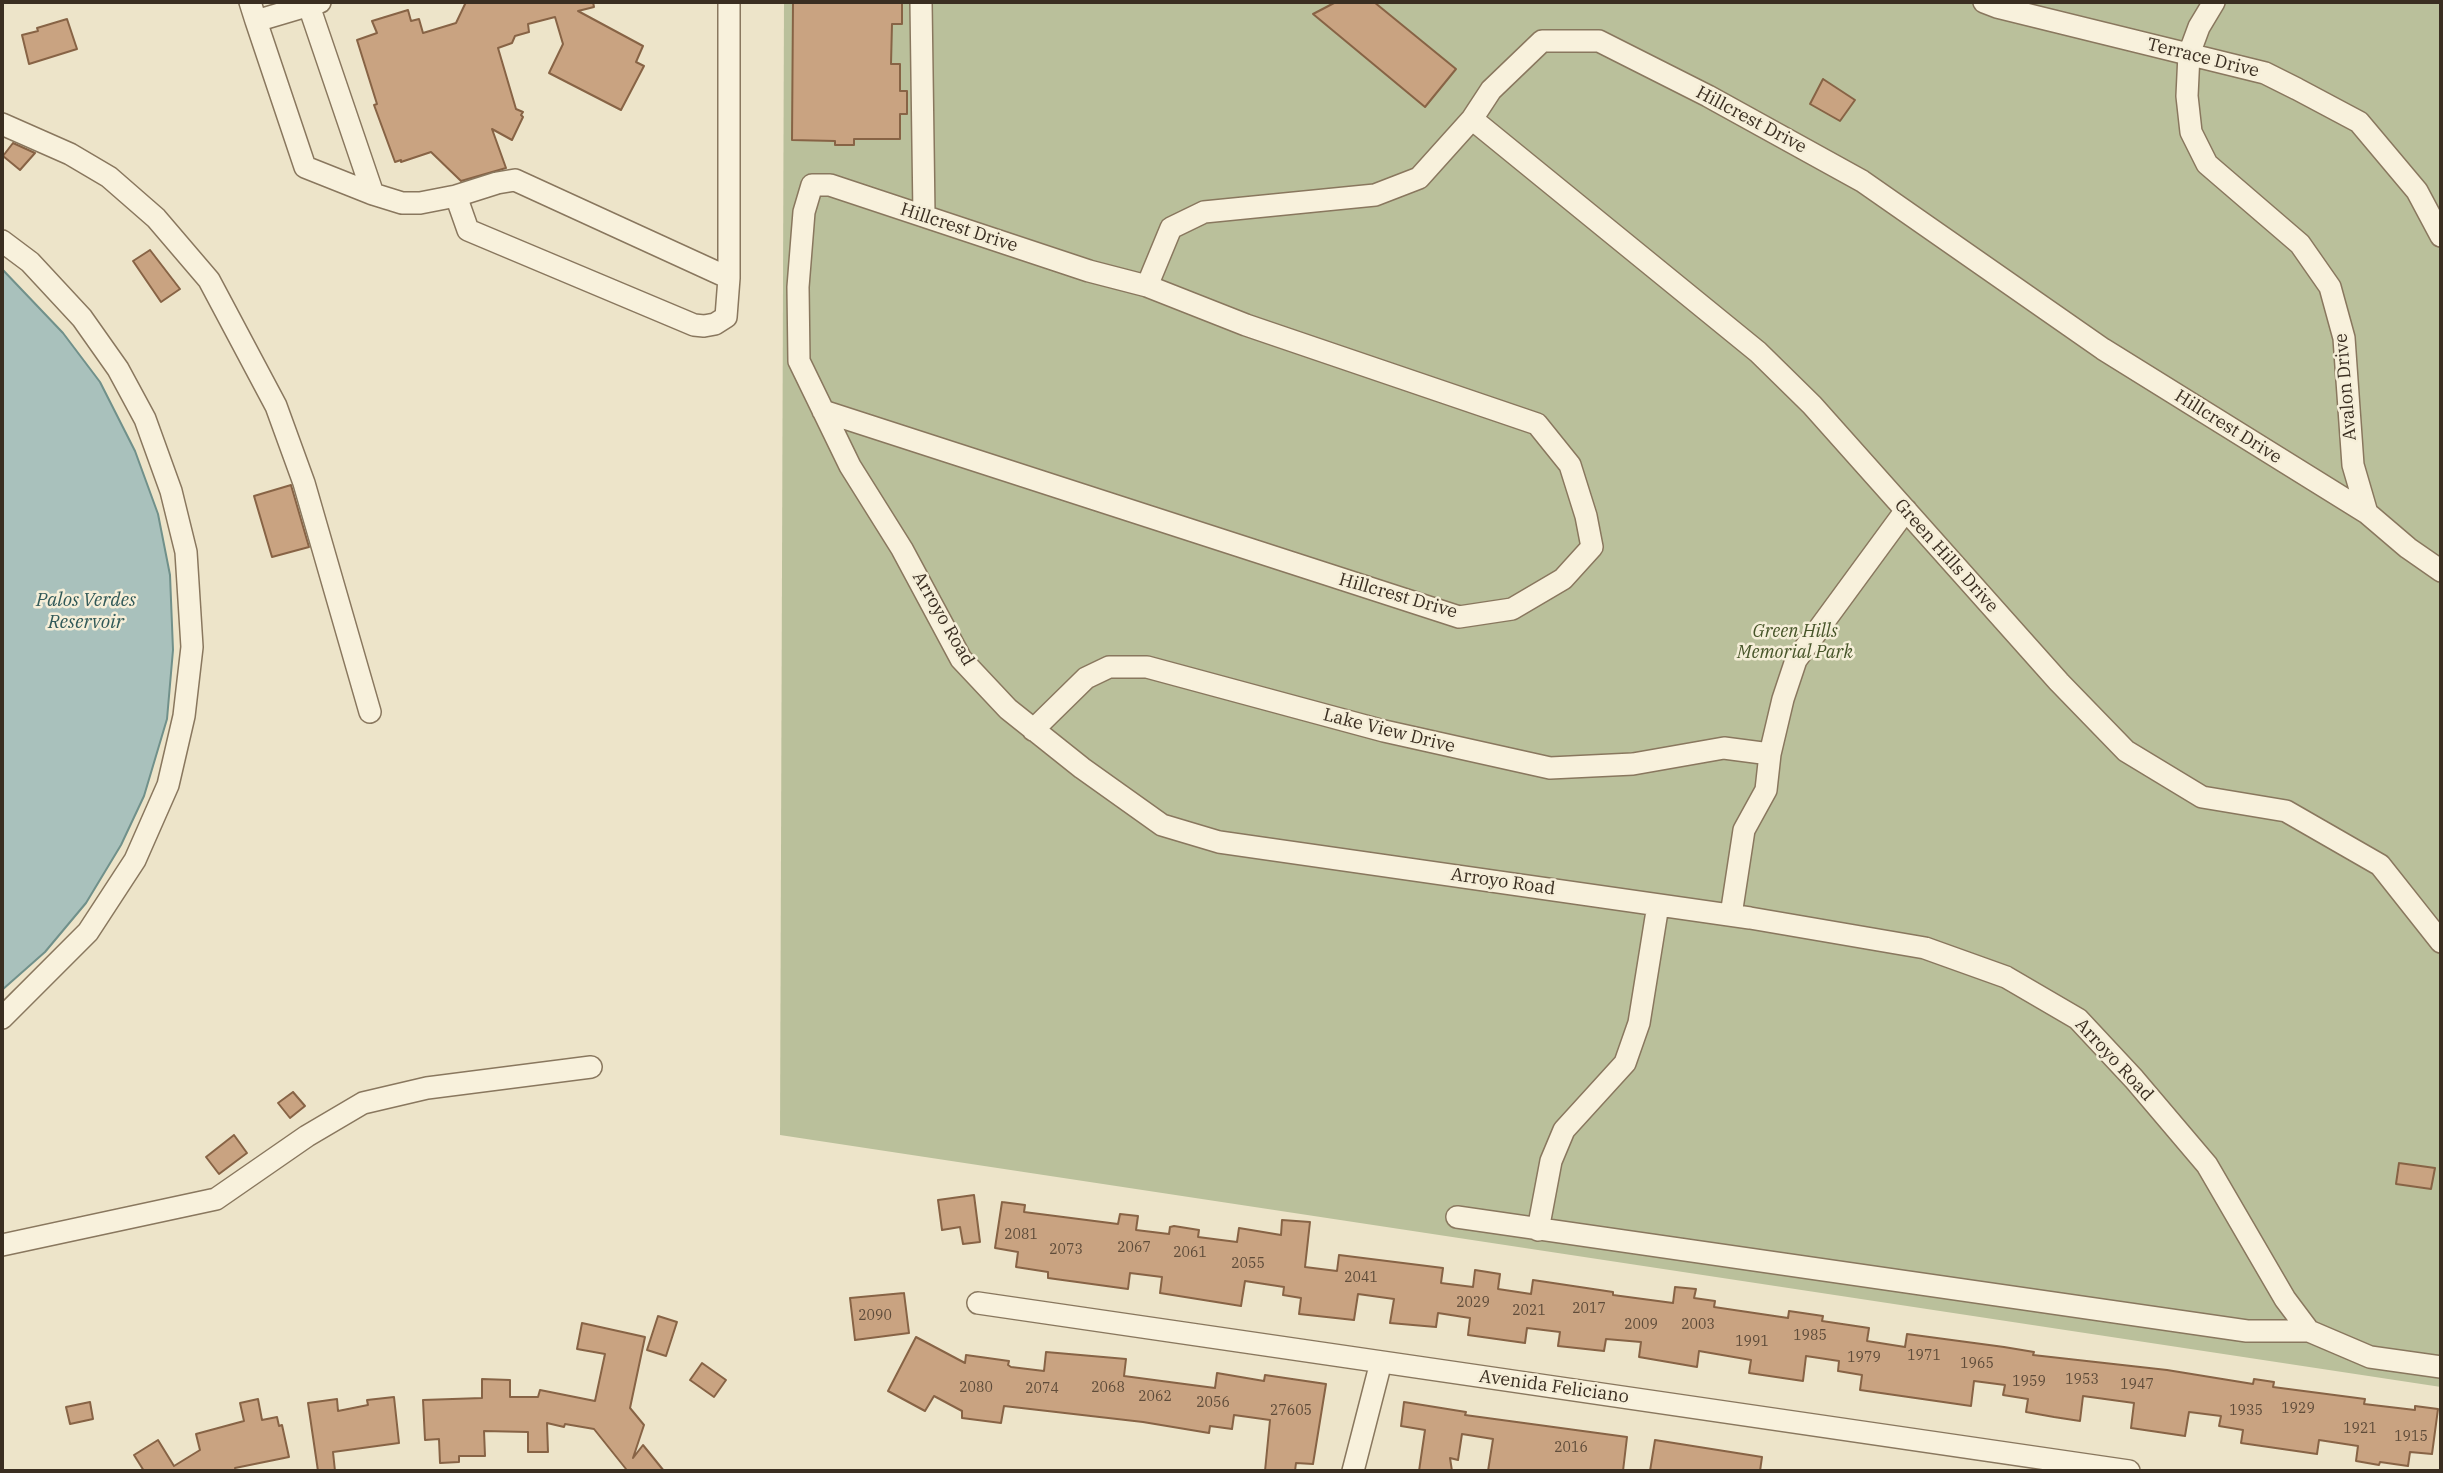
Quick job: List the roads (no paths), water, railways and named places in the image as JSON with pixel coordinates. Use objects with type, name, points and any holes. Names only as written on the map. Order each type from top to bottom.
[{"type":"street","points":[[456,196],[468,230],[694,325],[715,324],[726,317],[729,278],[729,2]]},
{"type":"street","points":[[922,2],[924,215]]},
{"type":"street","name":"Terrace Drive","points":[[1984,2],[2265,73],[2358,122],[2417,191],[2441,236]]},
{"type":"street","name":"Avalon Drive","points":[[2214,2],[2199,27],[2189,54],[2186,96],[2191,132],[2207,164],[2300,244],[2330,287],[2344,338],[2353,464],[2367,513]]},
{"type":"street","points":[[373,194],[316,4],[253,11],[305,166],[373,194],[402,203],[420,203],[456,196],[515,180],[729,278]]},
{"type":"street","name":"Hillcrest Drive","points":[[1147,286],[1171,228],[1205,212],[1375,195],[1419,178],[1472,119],[1491,90],[1542,41],[1599,41],[1708,96],[1862,181],[2103,349],[2367,513]]},
{"type":"street","name":"Green Hills Drive","points":[[1472,119],[1758,352],[1812,405],[2059,682],[2126,751],[2202,797],[2286,811],[2380,864],[2441,942]]},
{"type":"street","points":[[2,124],[38,138],[110,177],[156,218],[209,279],[276,406],[304,483],[370,712]]},
{"type":"street","name":"Hillcrest Drive","points":[[812,185],[830,185],[1089,271],[1147,286],[1259,329],[1537,424],[1570,464],[1586,516],[1592,547],[1563,579],[1512,608],[1459,617],[823,411]]},
{"type":"street","name":"Arroyo Road","points":[[812,185],[804,212],[798,287],[799,361],[850,466],[902,550],[961,659],[1008,709],[1082,768],[1162,825],[1219,842],[1731,915],[1925,948],[2006,977],[2078,1019],[2134,1079],[2207,1166],[2285,1300],[2309,1331],[2370,1357],[2441,1367]]},
{"type":"street","points":[[2,241],[30,262],[82,318],[118,369],[145,419],[171,491],[186,552],[192,647],[184,716],[168,785],[135,860],[88,932],[2,1018]]},
{"type":"street","points":[[1731,915],[1744,830],[1766,790],[1770,754],[1783,699],[1796,660],[1906,510]]},
{"type":"street","points":[[2367,513],[2408,548],[2441,570]]},
{"type":"street","name":"Lake View Drive","points":[[1033,730],[1086,678],[1109,667],[1147,667],[1384,731],[1550,768],[1633,764],[1724,748],[1770,754]]},
{"type":"street","points":[[1538,1230],[1551,1161],[1564,1130],[1625,1063],[1639,1023],[1658,905]]},
{"type":"street","points":[[2,1245],[216,1199],[307,1136],[363,1103],[427,1088],[591,1067]]},
{"type":"street","points":[[1457,1217],[2247,1331],[2309,1331]]},
{"type":"street","name":"Avenida Feliciano","points":[[978,1303],[2129,1471]]},
{"type":"street","points":[[1353,1471],[1381,1362]]},
{"type":"water","name":"Palos Verdes Reservoir","points":[[2,269],[63,333],[100,382],[135,451],[158,514],[170,575],[173,650],[167,719],[144,796],[121,845],[86,903],[45,952],[2,990]]},
{"type":"park label","name":"Green Hills Memorial Park","points":[[1795,642]]}]
